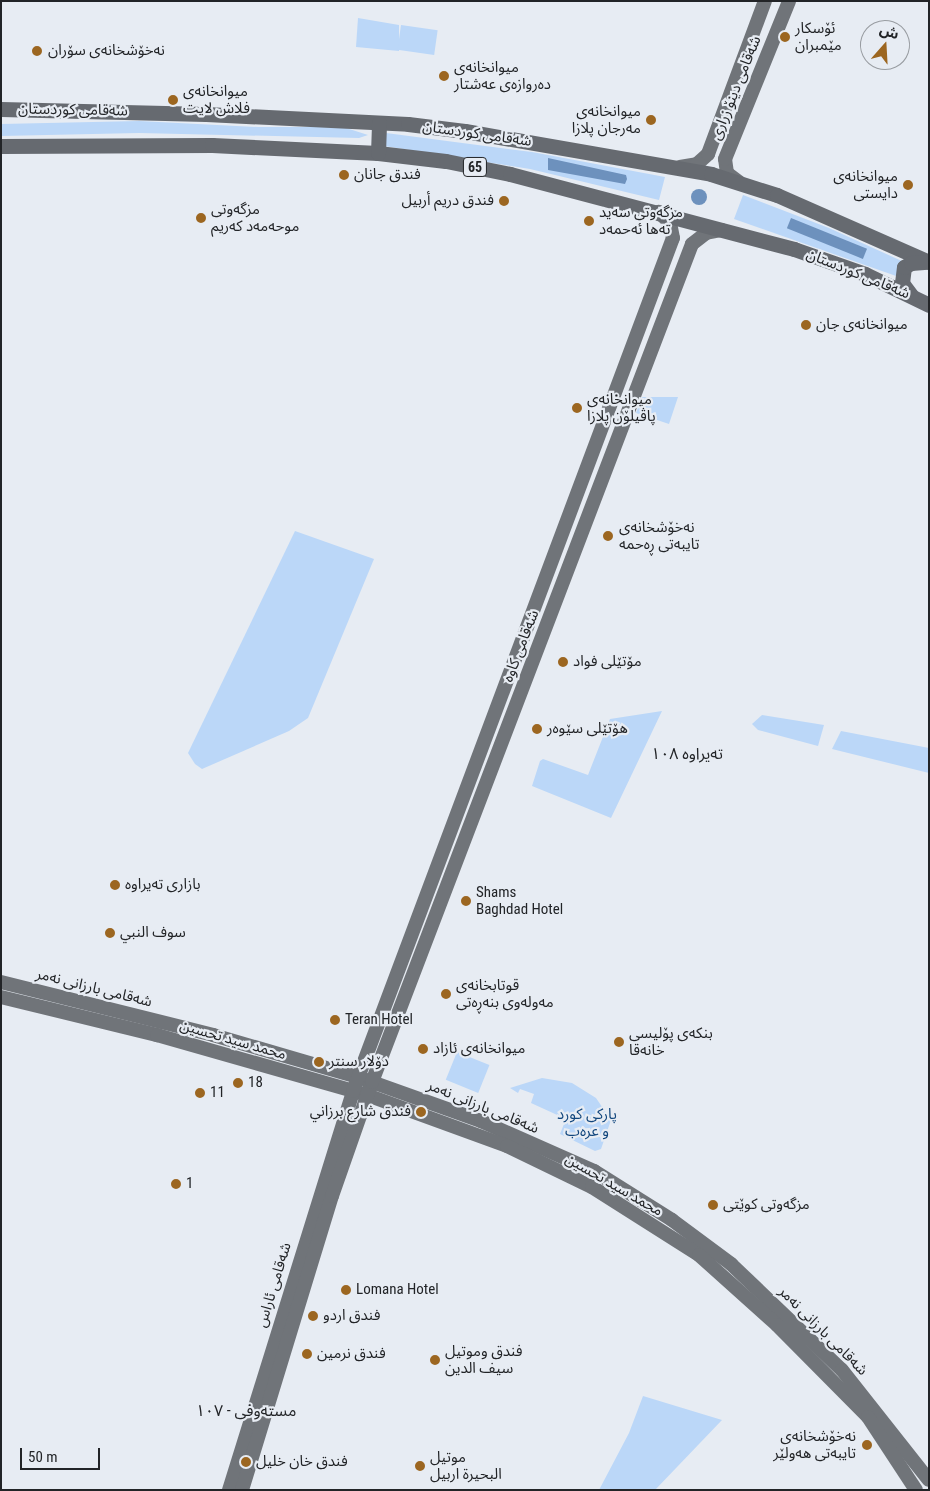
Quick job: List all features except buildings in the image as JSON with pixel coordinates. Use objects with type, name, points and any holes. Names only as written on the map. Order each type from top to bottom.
[{"type":"highway","name":"شەقامی کوردستان","points":[[2,109],[89,109],[380,122],[465,131],[680,167],[740,183],[778,195],[929,262]]},
{"type":"highway","points":[[378,153],[380,122]]},
{"type":"highway","name":"شەقامی کوردستان","points":[[1,145],[204,145],[378,153],[510,174],[726,230],[847,267],[911,295],[929,305]]},
{"type":"highway","points":[[911,295],[902,283],[904,267],[911,262],[929,262]]},
{"type":"main road","name":"شەقامی دینۆ زراری","points":[[680,167],[703,160],[765,1]]},
{"type":"main road","name":"شەقامی دینۆ زراری","points":[[740,183],[730,177],[724,166],[789,1]]},
{"type":"main road","points":[[711,143],[719,151],[730,148]]},
{"type":"main road","points":[[659,212],[670,223],[671,244],[681,246],[687,257]]},
{"type":"main road","name":"شەقامی کاوە","points":[[369,1088],[687,257],[698,237],[706,233],[726,230]]},
{"type":"main road","name":"شەقامی کاوە","points":[[355,1084],[671,244]]},
{"type":"main road","points":[[429,888],[444,894]]},
{"type":"main road","name":"شەقامی بارزانی نەمر","points":[[1,982],[218,1036],[355,1084]]},
{"type":"main road","name":"محمد سید تحسین","points":[[1,997],[369,1088],[532,1158],[592,1187],[699,1254],[778,1325],[868,1417],[916,1490]]},
{"type":"main road","name":"شەقامی ئاراس","points":[[229,1490],[355,1084]]},
{"type":"main road","name":"شەقامی بارزانی نەمر","points":[[369,1088],[481,1121],[594,1170],[672,1220],[731,1264],[842,1370],[929,1480]]},
{"type":"main road","name":"شەقامی ئاراس","points":[[242,1490],[332,1196],[369,1088]]},
{"type":"green space","points":[[358,18],[399,25],[399,51],[356,47]]},
{"type":"green space","points":[[401,25],[438,30],[434,55],[398,50]]},
{"type":"green space","points":[[139,121],[258,127],[343,127],[368,135],[359,138],[139,133],[1,136],[1,124]]},
{"type":"green space","points":[[386,133],[532,152],[665,177],[659,200],[530,169],[384,146]]},
{"type":"green space","points":[[743,195],[829,228],[904,262],[899,277],[734,219]]},
{"type":"green space","points":[[642,397],[678,397],[669,424],[636,413]]},
{"type":"green space","points":[[295,531],[374,559],[308,718],[289,731],[202,769],[195,764],[188,753]]},
{"type":"green space","points":[[662,711],[611,818],[532,786],[540,761],[543,759],[588,775],[610,719]]},
{"type":"green space","points":[[762,715],[824,725],[818,746],[758,730],[752,724]]},
{"type":"green space","points":[[841,731],[929,748],[929,773],[832,749]]},
{"type":"green space","points":[[457,1052],[489,1065],[478,1093],[446,1080]]},
{"type":"green space","name":"پاركی كورد و عرەب","points":[[542,1078],[572,1083],[596,1098],[611,1120],[601,1149],[595,1151],[560,1134],[566,1119],[531,1103],[534,1094],[520,1089],[518,1093],[510,1088]]},
{"type":"green space","points":[[643,1396],[722,1420],[655,1490],[599,1490],[629,1433]]},
{"type":"shaded area","points":[[548,158],[626,175],[627,179],[625,184],[548,170]]},
{"type":"shaded area","points":[[699,189],[707,197],[699,205],[691,197]]},
{"type":"shaded area","points":[[791,218],[867,249],[863,259],[787,228]]},
{"type":"place","name":"ئۆسکار مێمبران","points":[[785,37]]},
{"type":"place","name":"نەخۆشخانەی سۆران","points":[[37,51]]},
{"type":"place","name":"میوانخانەی دەروازەی عەشتار","points":[[444,76]]},
{"type":"place","name":"میوانخانەی فلاش لایت","points":[[173,100]]},
{"type":"place","name":"میوانخانەی مەرجان پلازا","points":[[651,120]]},
{"type":"place","name":"فندق جانان","points":[[344,175]]},
{"type":"place","name":"میوانخانەی دایستی","points":[[908,185]]},
{"type":"place","name":"فندق دريم أربيل","points":[[504,201]]},
{"type":"place","name":"مزگەوتی موحەمەد کەریم","points":[[201,218]]},
{"type":"place","name":"مزگەوتی سەید تەها ئەحمەد","points":[[589,221]]},
{"type":"place","name":"میوانخانەی جان","points":[[806,325]]},
{"type":"place","name":"میوانخانەی پاڤیلۆن پلازا","points":[[577,408]]},
{"type":"place","name":"نەخۆشخانەی تایبەتی ڕەحمە","points":[[608,536]]},
{"type":"place","name":"مۆتێلی فواد","points":[[563,662]]},
{"type":"place","name":"هۆتێلی سێوەر","points":[[537,729]]},
{"type":"place","name":"بازاری تەیراوە","points":[[115,885]]},
{"type":"place","name":"Shams Baghdad Hotel","points":[[466,901]]},
{"type":"place","name":"سوف النبي","points":[[110,933]]},
{"type":"place","name":"قوتابخانەی مەولەوی بنەڕەتی","points":[[446,994]]},
{"type":"place","name":"Teran Hotel","points":[[335,1020]]},
{"type":"place","name":"بنکەی پۆلیسی خانەقا","points":[[619,1042]]},
{"type":"place","name":"میوانخانەی ئازاد","points":[[423,1049]]},
{"type":"place","name":"دۆلار سنتر","points":[[319,1062]]},
{"type":"place","name":"18","points":[[238,1083]]},
{"type":"place","name":"11","points":[[200,1093]]},
{"type":"place","name":"فندق شارع برزاني","points":[[421,1112]]},
{"type":"place","name":"1","points":[[176,1184]]},
{"type":"place","name":"مزگەوتی کوێتی","points":[[713,1205]]},
{"type":"place","name":"Lomana Hotel","points":[[346,1290]]},
{"type":"place","name":"فندق اردو","points":[[313,1316]]},
{"type":"place","name":"فندق نرمين","points":[[307,1354]]},
{"type":"place","name":"فندق وموتيل سيف الدين","points":[[435,1360]]},
{"type":"place","name":"نەخۆشخانەی تایبەتی هەولێر","points":[[867,1445]]},
{"type":"place","name":"فندق خان خليل","points":[[246,1462]]},
{"type":"place","name":"موتيل البحيرة اربيل","points":[[420,1466]]},
{"type":"district","name":"تەیراوە ١٠٨","points":[[687,754]]},
{"type":"district","name":"مستەوفی - ١٠٧","points":[[246,1411]]}]
